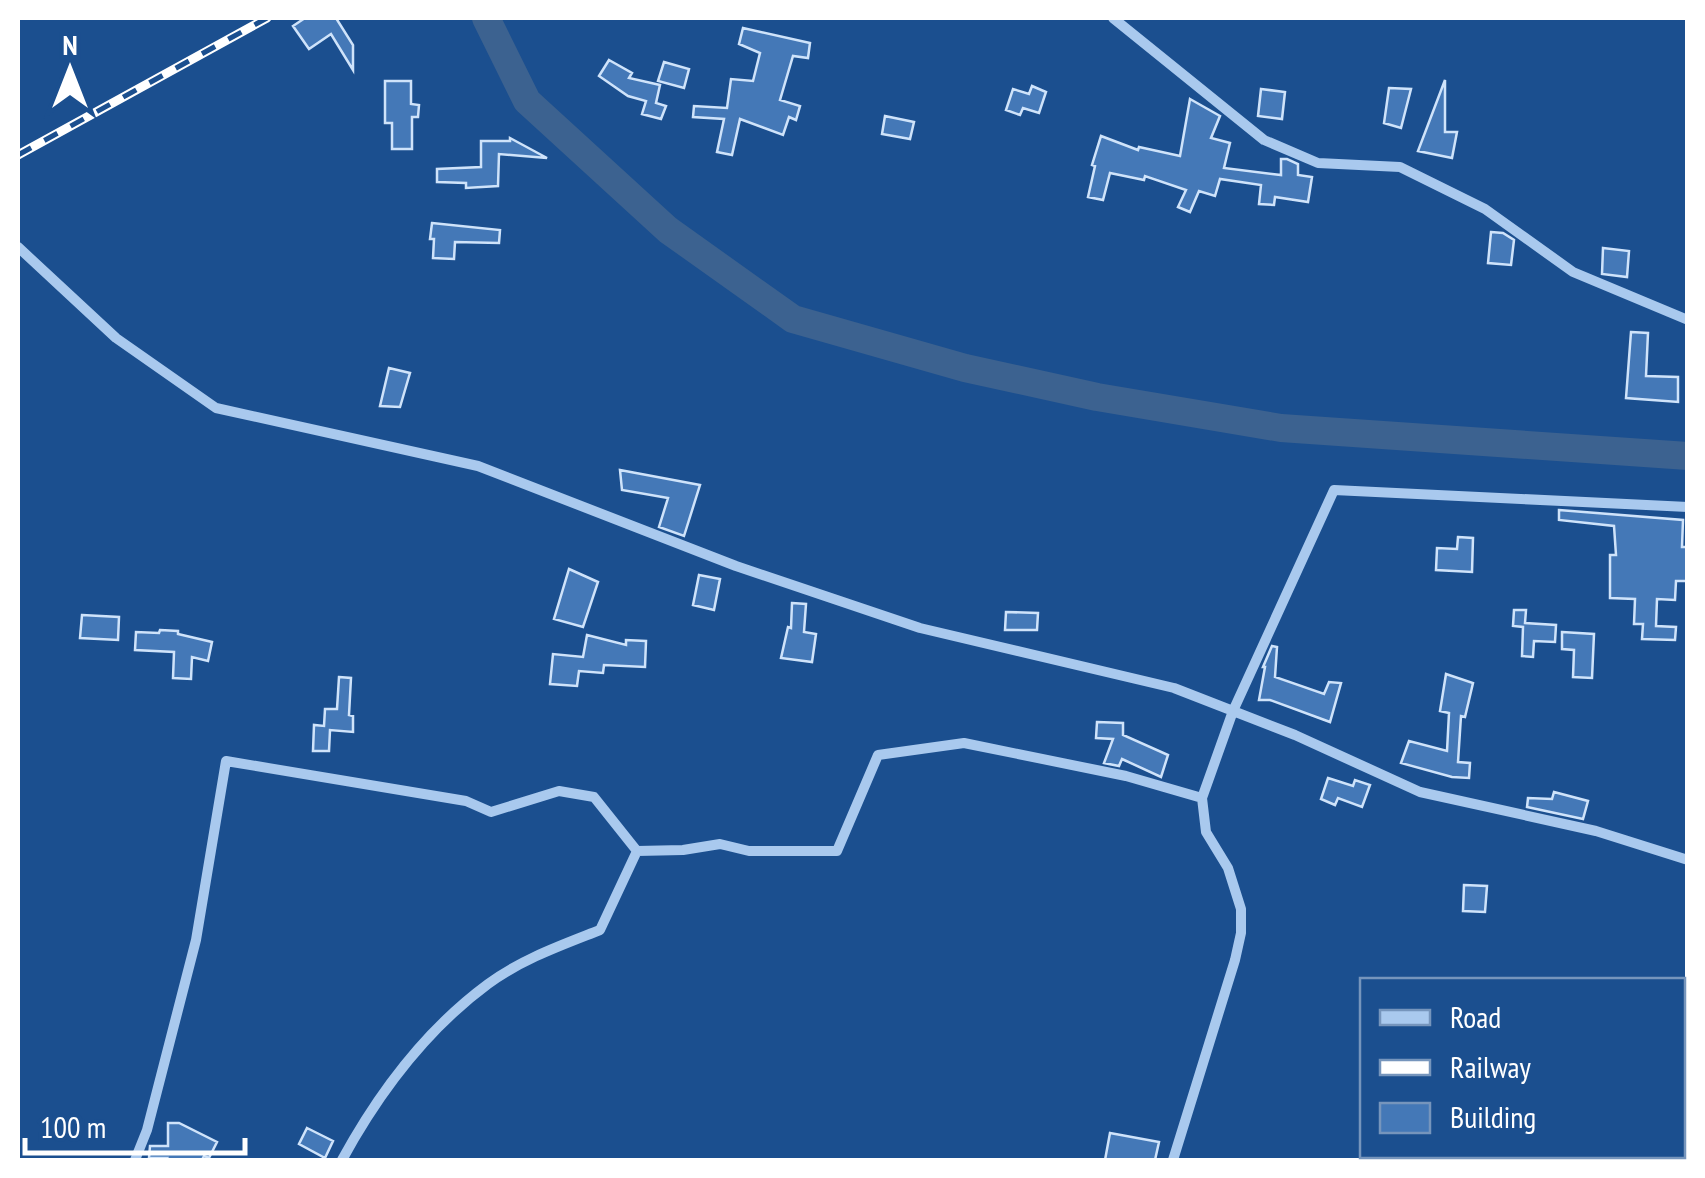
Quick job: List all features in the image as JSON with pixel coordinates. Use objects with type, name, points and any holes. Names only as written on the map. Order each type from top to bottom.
[{"type":"street","points":[[1113,18],[1264,140],[1318,163],[1400,167],[1485,209],[1573,272],[1688,320]]},
{"type":"street","points":[[18,246],[116,338],[216,408],[478,466],[736,566],[920,628],[1174,688],[1420,792],[1596,830],[1688,860]]},
{"type":"street","points":[[1173,1160],[1241,933],[1241,909],[1228,868],[1206,832],[1202,798],[1233,711],[1334,490],[1688,507]]},
{"type":"street","points":[[636,851],[720,844],[748,851],[837,851],[878,755],[964,743],[1126,776],[1202,798]]},
{"type":"street","points":[[135,1160],[147,1130],[196,940],[226,761],[466,800],[491,812],[558,791],[594,797],[636,851]]},
{"type":"street","points":[[342,1160],[359,1128],[439,1024],[491,982],[538,955],[600,930],[636,851]]},
{"type":"building","points":[[305,18],[336,18],[353,45],[353,70],[331,34],[309,49],[293,26]]},
{"type":"building","points":[[743,28],[810,43],[808,58],[793,56],[780,100],[800,106],[796,120],[789,117],[783,135],[740,119],[732,155],[717,152],[724,119],[693,117],[694,106],[727,108],[731,79],[753,81],[760,53],[739,44]]},
{"type":"building","points":[[609,60],[632,73],[629,78],[660,85],[656,103],[666,106],[661,119],[642,114],[646,101],[628,96],[599,76]]},
{"type":"building","points":[[664,62],[689,69],[684,88],[658,81]]},
{"type":"building","points":[[1445,80],[1445,132],[1457,132],[1452,158],[1418,151]]},
{"type":"building","points":[[385,81],[411,81],[411,104],[419,105],[418,117],[412,117],[412,149],[392,149],[392,123],[385,123]]},
{"type":"building","points":[[1032,86],[1046,92],[1039,113],[1023,108],[1020,115],[1006,110],[1013,89],[1029,94]]},
{"type":"building","points":[[1389,88],[1411,89],[1401,128],[1384,123]]},
{"type":"building","points":[[1261,89],[1285,92],[1282,119],[1258,116]]},
{"type":"building","points":[[1190,99],[1220,116],[1211,138],[1230,143],[1224,168],[1281,175],[1281,159],[1287,159],[1298,164],[1298,175],[1312,177],[1308,202],[1275,197],[1274,205],[1259,204],[1261,185],[1220,179],[1215,196],[1199,191],[1190,212],[1178,207],[1186,190],[1145,176],[1144,180],[1110,173],[1103,200],[1088,197],[1101,136],[1138,150],[1139,147],[1180,156]]},
{"type":"building","points":[[885,116],[914,122],[910,139],[882,134]]},
{"type":"building","points":[[510,138],[547,158],[499,154],[498,186],[466,188],[466,183],[437,182],[437,169],[481,167],[481,141]]},
{"type":"building","points":[[432,223],[500,230],[499,243],[455,242],[454,259],[433,258]]},
{"type":"building","points":[[1491,232],[1514,240],[1511,265],[1488,263]]},
{"type":"building","points":[[1603,248],[1629,251],[1627,277],[1602,274]]},
{"type":"building","points":[[1631,332],[1648,333],[1646,376],[1678,377],[1678,402],[1626,398]]},
{"type":"building","points":[[389,368],[410,373],[400,407],[380,406]]},
{"type":"building","points":[[620,470],[700,485],[684,536],[659,527],[668,498],[622,490]]},
{"type":"building","points":[[1559,510],[1683,520],[1682,547],[1688,547],[1688,581],[1676,581],[1675,600],[1657,599],[1656,626],[1676,627],[1675,640],[1642,639],[1643,624],[1634,624],[1635,599],[1610,598],[1610,555],[1616,555],[1614,526],[1559,520]]},
{"type":"building","points":[[1458,537],[1473,538],[1472,572],[1436,570],[1437,548],[1457,549]]},
{"type":"building","points":[[569,569],[598,582],[583,627],[554,619]]},
{"type":"building","points":[[699,575],[720,579],[714,610],[693,605]]},
{"type":"building","points":[[792,603],[806,604],[804,632],[816,634],[812,662],[781,658],[788,627],[791,628]]},
{"type":"building","points":[[1514,610],[1526,610],[1525,623],[1556,625],[1555,642],[1534,641],[1533,657],[1522,656],[1523,627],[1513,626]]},
{"type":"building","points":[[1006,612],[1038,613],[1037,630],[1005,630]]},
{"type":"building","points":[[82,615],[119,617],[118,640],[80,638]]},
{"type":"building","points":[[178,631],[212,642],[208,661],[192,657],[191,679],[173,678],[174,652],[135,650],[136,632]]},
{"type":"building","points":[[1562,632],[1594,634],[1592,678],[1573,677],[1574,650],[1562,649]]},
{"type":"building","points":[[587,635],[626,645],[626,640],[646,641],[645,667],[604,665],[603,673],[579,671],[577,686],[550,684],[553,654],[583,657]]},
{"type":"building","points":[[1272,646],[1277,647],[1275,677],[1324,694],[1329,682],[1341,683],[1330,722],[1270,700],[1259,700],[1263,667]]},
{"type":"building","points":[[1446,674],[1473,683],[1465,717],[1461,716],[1458,762],[1470,763],[1469,778],[1401,763],[1409,741],[1447,751],[1449,713],[1440,711]]},
{"type":"building","points":[[339,677],[351,678],[349,715],[353,716],[353,732],[330,730],[329,751],[313,751],[314,725],[324,726],[325,709],[337,709]]},
{"type":"building","points":[[1097,722],[1123,723],[1123,735],[1168,755],[1161,777],[1122,759],[1119,766],[1104,763],[1113,739],[1096,738]]},
{"type":"building","points":[[1328,778],[1353,786],[1355,780],[1370,785],[1362,807],[1338,798],[1335,805],[1321,799]]},
{"type":"building","points":[[1554,792],[1588,801],[1583,819],[1527,807],[1528,798],[1552,799]]},
{"type":"building","points":[[1464,885],[1487,886],[1485,912],[1463,911]]},
{"type":"building","points":[[168,1123],[179,1123],[217,1142],[209,1158],[149,1158],[150,1146],[168,1146]]},
{"type":"building","points":[[307,1128],[333,1141],[325,1158],[299,1144]]},
{"type":"building","points":[[1110,1133],[1159,1142],[1155,1160],[1105,1160]]},
{"type":"waterway","points":[[486,18],[527,101],[668,230],[793,319],[965,368],[1097,397],[1281,428],[1688,456]]},
{"type":"railway","points":[[18,155],[267,18]]}]
